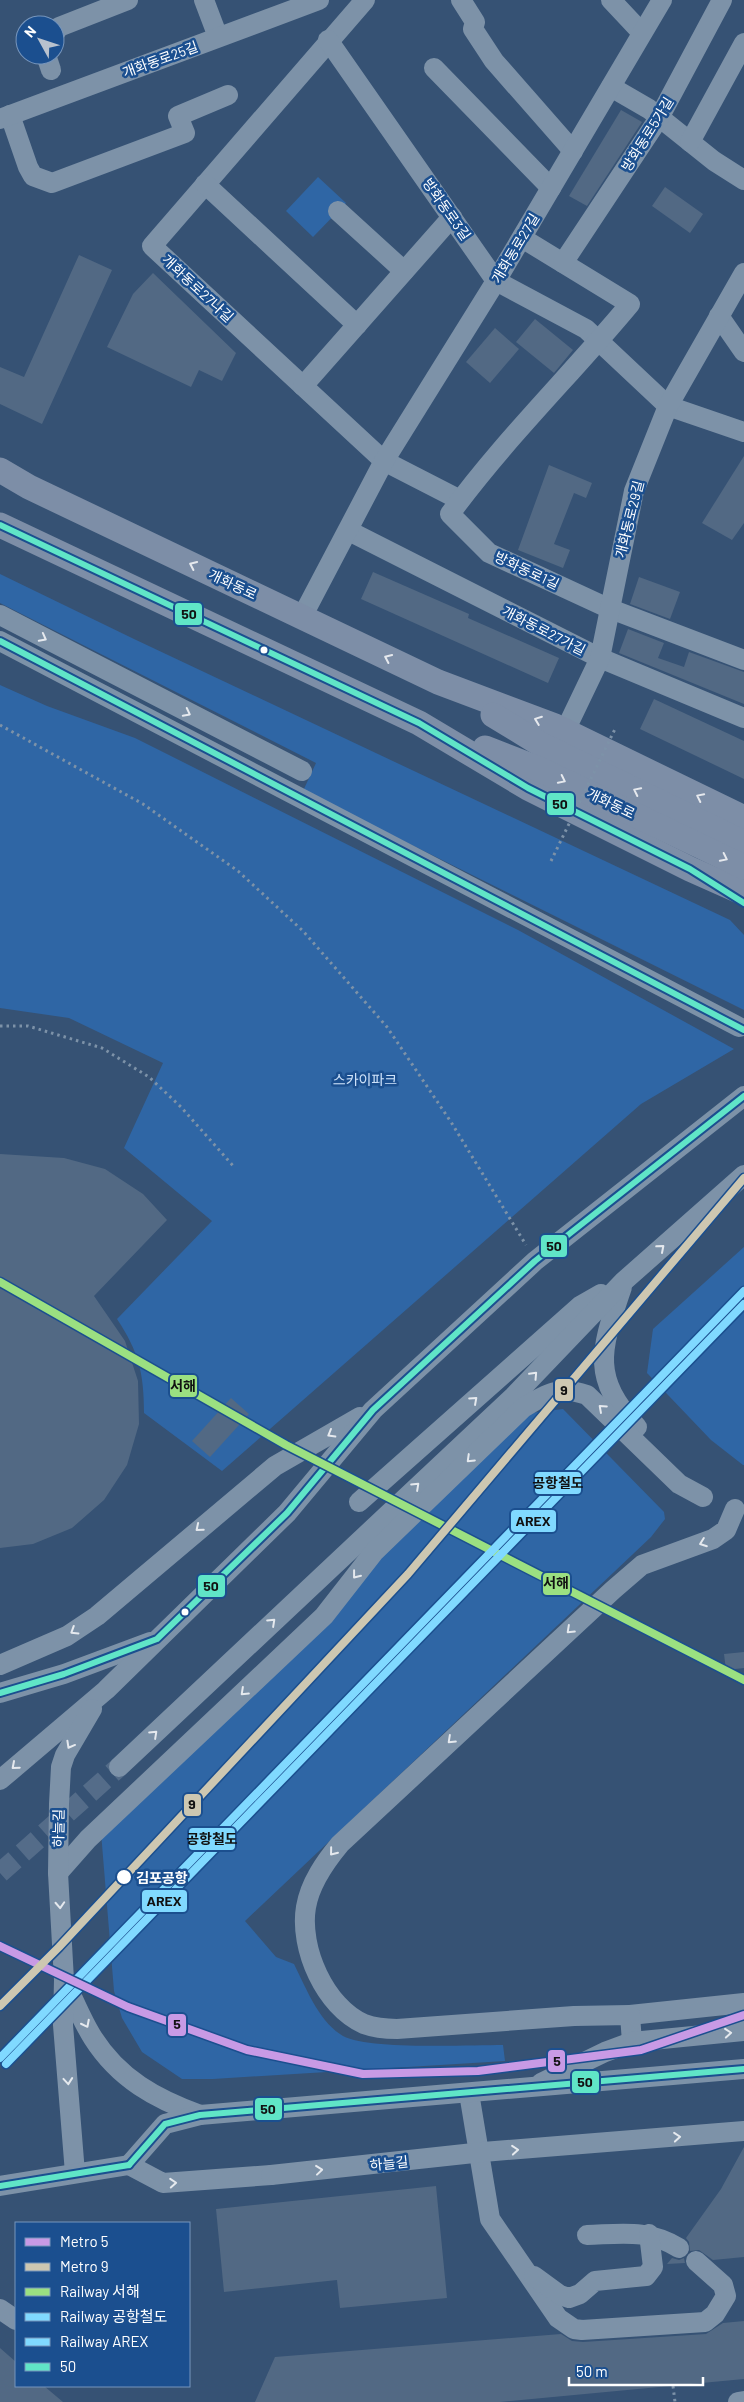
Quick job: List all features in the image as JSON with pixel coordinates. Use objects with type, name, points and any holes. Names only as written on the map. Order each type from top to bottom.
[{"type":"main road","name":"개화동로","points":[[0,470],[29,488]]},
{"type":"main road","name":"개화동로","points":[[0,476],[438,682],[565,731],[744,818]]},
{"type":"main road","name":"개화동로","points":[[3,526],[419,723],[540,769],[744,867]]},
{"type":"main road","name":"개화동로","points":[[438,682],[542,745],[744,844]]},
{"type":"main road","name":"개화동로","points":[[419,723],[528,788],[690,869],[744,893]]},
{"type":"main road","points":[[690,869],[744,903]]},
{"type":"street","points":[[65,24],[128,0]]},
{"type":"street","points":[[204,0],[218,37]]},
{"type":"street","name":"개화동로25길","points":[[5,117],[218,37],[296,4],[319,0]]},
{"type":"street","name":"개화동로27나길","points":[[365,0],[328,40],[152,246],[384,461]]},
{"type":"street","points":[[461,0],[475,22],[473,29],[494,61],[572,151]]},
{"type":"street","points":[[611,0],[642,33]]},
{"type":"street","name":"개화동로27길","points":[[302,617],[349,531],[384,461],[522,238],[662,0]]},
{"type":"street","name":"방화동로5가길","points":[[563,263],[659,118],[722,0]]},
{"type":"street","name":"방화동로3길","points":[[328,40],[496,281],[586,329],[668,406],[744,432]]},
{"type":"street","points":[[690,142],[744,42]]},
{"type":"street","points":[[434,68],[551,188]]},
{"type":"street","points":[[611,87],[659,118],[744,180]]},
{"type":"street","points":[[5,117],[31,172],[42,181],[52,184],[185,133],[178,116],[228,95]]},
{"type":"street","points":[[205,184],[357,325]]},
{"type":"street","points":[[338,211],[404,271]]},
{"type":"street","points":[[303,386],[452,217]]},
{"type":"street","points":[[522,238],[630,304],[599,342]]},
{"type":"street","name":"개화동로29길","points":[[565,731],[600,658],[608,608],[634,491],[668,406],[744,273]]},
{"type":"street","points":[[719,316],[744,352]]},
{"type":"street","name":"방화동로1길","points":[[599,342],[562,380],[450,514],[489,553],[608,608],[744,660]]},
{"type":"street","points":[[384,461],[460,500]]},
{"type":"street","name":"개화동로27가길","points":[[349,531],[600,658],[744,718]]},
{"type":"street","points":[[0,615],[302,771]]},
{"type":"street","points":[[0,642],[739,1027]]},
{"type":"street","name":"하늘길","points":[[0,1780],[106,1690],[287,1513],[373,1410],[535,1261],[744,1096]]},
{"type":"street","points":[[119,1767],[514,1396],[624,1280],[744,1175]]},
{"type":"street","points":[[624,1280],[606,1335],[604,1359],[606,1381],[615,1398],[634,1424],[703,1497]]},
{"type":"street","points":[[359,1502],[580,1306],[624,1280]]},
{"type":"street","points":[[58,1873],[88,1839],[324,1616],[374,1552],[523,1408],[544,1394],[557,1391],[574,1391],[587,1395],[679,1484],[715,1504],[740,1509],[726,1530],[713,1539],[642,1565],[340,1844],[325,1862],[312,1888],[306,1907],[305,1927],[317,1976],[345,2011],[362,2023],[370,2026],[397,2029],[574,2016],[630,2014],[744,2003]]},
{"type":"street","points":[[0,1665],[67,1636],[97,1616],[194,1532],[275,1466],[373,1410]]},
{"type":"street","points":[[0,1692],[64,1674],[157,1639]]},
{"type":"street","name":"하늘길","points":[[75,2173],[63,2025],[64,1980],[58,1873],[61,1767],[82,1724],[106,1690]]},
{"type":"street","name":"하늘길","points":[[64,1980],[93,2037],[116,2068],[154,2096],[200,2116]]},
{"type":"street","points":[[630,2014],[632,2042]]},
{"type":"street","name":"하늘길","points":[[532,2087],[579,2063],[632,2042],[744,2031]]},
{"type":"street","name":"하늘길","points":[[744,2069],[200,2116],[165,2124],[129,2165],[163,2183],[270,2175],[483,2152],[744,2131]]},
{"type":"street","points":[[468,2092],[490,2219],[558,2318],[574,2329],[651,2327],[705,2322],[710,2319],[726,2296],[725,2290],[717,2279],[696,2262]]},
{"type":"street","points":[[0,2186],[129,2165]]},
{"type":"street","points":[[521,2266],[560,2295],[570,2298],[575,2297],[595,2281],[646,2276],[653,2267],[649,2234]]},
{"type":"street","points":[[588,2235],[649,2234],[666,2240],[679,2248]]},
{"type":"street","points":[[0,2309],[15,2319]]},
{"type":"street","points":[[738,2402],[744,2402]]},
{"type":"path","points":[[0,725],[143,804],[238,871],[303,931],[387,1027],[451,1122],[535,1261]]},
{"type":"path","points":[[551,861],[615,729]]},
{"type":"path","points":[[0,1026],[28,1026],[102,1048],[149,1077],[181,1106],[235,1168]]},
{"type":"path","points":[[673,2386],[675,2402]]},
{"type":"green space","points":[[318,177],[346,203],[313,237],[286,211]]},
{"type":"green space","points":[[0,574],[730,920],[744,935],[744,1010],[303,791],[316,763],[0,603]]},
{"type":"green space","name":"스카이파크","points":[[0,685],[47,706],[135,738],[518,930],[734,1049],[641,1104],[222,1471],[144,1413],[143,1386],[139,1364],[130,1342],[117,1319],[212,1221],[124,1148],[163,1063],[69,1018],[0,1008]]},
{"type":"green space","points":[[744,1247],[743,1465],[711,1440],[647,1373],[653,1329]]},
{"type":"green space","points":[[563,1409],[664,1512],[665,1519],[651,1537],[245,1921],[276,1957],[294,1964],[308,1994],[320,2013],[334,2030],[343,2036],[356,2040],[396,2045],[503,2045],[505,2061],[213,2079],[182,2079],[142,2052],[122,2018],[114,1991],[100,1820],[530,1413]]},
{"type":"building","points":[[621,110],[642,122],[587,206],[569,196]]},
{"type":"building","points":[[665,187],[703,214],[690,233],[652,206]]},
{"type":"building","points":[[79,255],[112,270],[42,424],[0,404],[0,367],[24,377]]},
{"type":"building","points":[[153,273],[236,353],[222,381],[199,370],[191,387],[107,347],[133,294]]},
{"type":"building","points":[[535,319],[573,350],[554,373],[516,342]]},
{"type":"building","points":[[495,328],[519,349],[490,383],[466,362]]},
{"type":"building","points":[[744,456],[744,523],[732,540],[702,523]]},
{"type":"building","points":[[549,465],[592,483],[586,498],[574,493],[554,544],[570,550],[563,568],[518,550]]},
{"type":"building","points":[[373,572],[469,614],[468,618],[559,658],[548,683],[361,599]]},
{"type":"building","points":[[639,577],[680,592],[670,619],[630,604]]},
{"type":"building","points":[[628,629],[664,643],[658,658],[684,667],[689,652],[744,672],[744,704],[619,653]]},
{"type":"building","points":[[654,699],[744,741],[744,779],[640,729]]},
{"type":"building","points":[[0,1154],[64,1158],[105,1169],[143,1194],[167,1220],[94,1296],[125,1341],[138,1381],[139,1424],[127,1465],[104,1500],[72,1528],[33,1544],[0,1548]]},
{"type":"building","points":[[231,1398],[249,1414],[210,1457],[192,1441]]},
{"type":"building","points":[[744,1652],[744,1668],[726,1670],[724,1654]]},
{"type":"building","points":[[744,2147],[744,2257],[713,2260],[699,2250],[690,2251],[689,2242],[686,2238],[721,2189]]},
{"type":"building","points":[[436,2186],[447,2298],[340,2308],[337,2280],[224,2292],[216,2209]]},
{"type":"building","points":[[672,2258],[679,2260],[684,2258],[685,2263],[667,2264]]},
{"type":"building","points":[[744,2321],[744,2379],[500,2402],[255,2402],[275,2357],[561,2334],[572,2341],[583,2342],[706,2334],[723,2323]]},
{"type":"building","points":[[0,2348],[15,2361],[15,2387],[45,2387],[63,2402],[0,2402]]},
{"type":"tunnel","points":[[0,1873],[119,1767]]},
{"type":"metro line","name":"9","points":[[0,2006],[59,1947],[408,1574],[744,1178]]},
{"type":"metro line","name":"5","points":[[0,1946],[128,2007],[247,2050],[363,2074],[478,2071],[641,2050],[744,2015]]},
{"type":"rail line","name":"서해","points":[[0,1282],[286,1445],[744,1680]]},
{"type":"rail line","name":"공항철도","points":[[0,2058],[744,1291]]},
{"type":"rail line","name":"AREX","points":[[6,2064],[744,1304]]},
{"type":"transit line","name":"50","points":[[0,525],[419,723],[528,788],[690,869],[744,903]]},
{"type":"transit line","name":"50","points":[[0,641],[744,1030]]},
{"type":"transit line","name":"50","points":[[0,1693],[64,1674],[157,1639],[287,1513],[373,1410],[535,1261],[744,1096]]},
{"type":"transit line","name":"50","points":[[129,2165],[165,2124],[200,2115],[744,2069]]},
{"type":"transit line","name":"50","points":[[0,2186],[129,2165]]},
{"type":"place","name":"김포공항","points":[[124,1877]]}]
